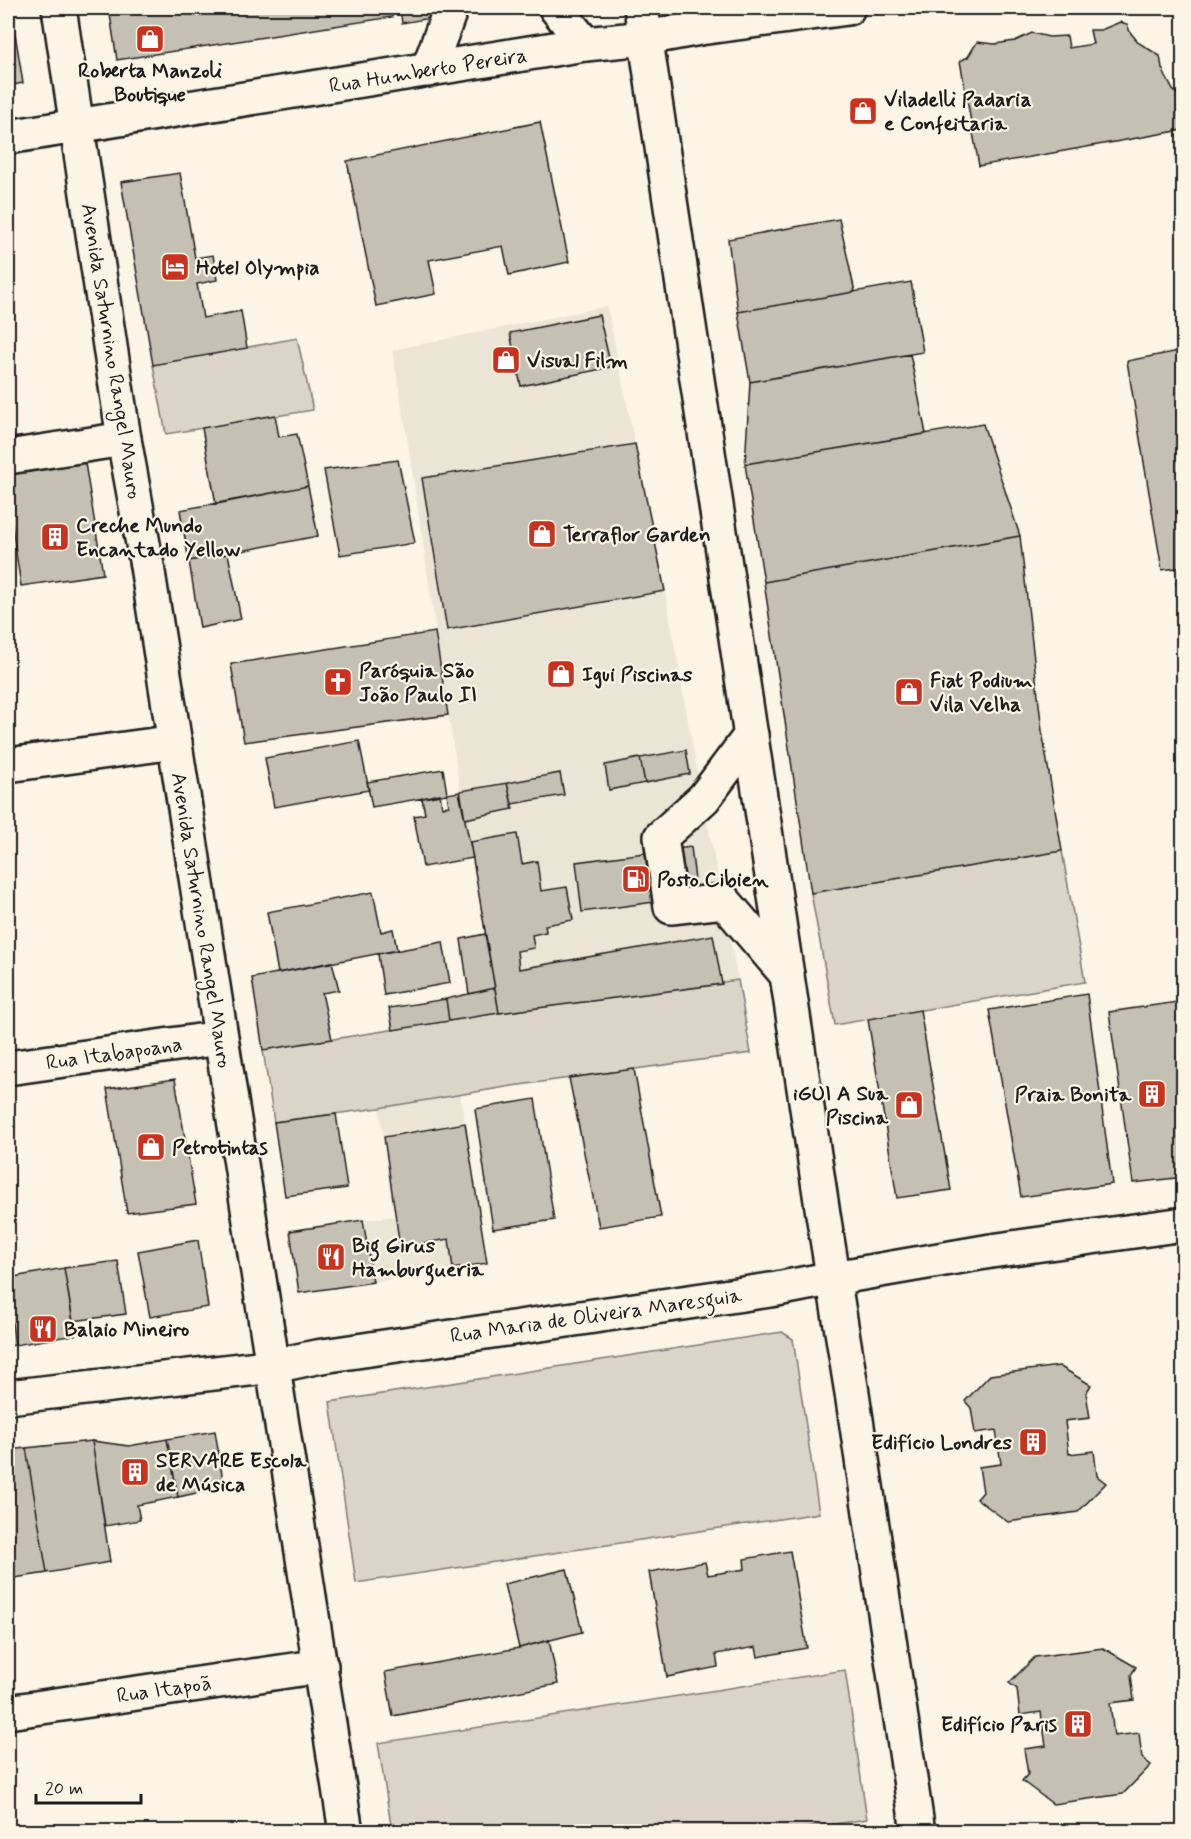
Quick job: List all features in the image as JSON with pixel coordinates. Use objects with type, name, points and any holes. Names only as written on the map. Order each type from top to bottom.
[{"type":"main road","name":"Avenida Saturnino Rangel Mauro","points":[[59,8],[124,439],[147,566],[346,1832]]},
{"type":"main road","points":[[428,70],[451,8]]},
{"type":"main road","points":[[556,8],[585,44]]},
{"type":"main road","name":"Rua Humberto Pereira","points":[[8,137],[585,44],[644,23],[700,28],[848,8]]},
{"type":"main road","points":[[644,23],[918,1832]]},
{"type":"main road","points":[[8,457],[124,439]]},
{"type":"main road","points":[[751,735],[704,798],[661,837],[671,907],[724,901],[787,975]]},
{"type":"main road","points":[[8,765],[175,742]]},
{"type":"main road","name":"Rua Itabapoana","points":[[8,1068],[220,1038]]},
{"type":"main road","name":"Rua Maria de Oliveira Maresguia","points":[[8,1397],[274,1366],[316,1357],[777,1289],[991,1251],[1184,1224]]},
{"type":"main road","name":"Rua Itapoã","points":[[8,1712],[321,1666]]},
{"type":"shaded area","points":[[607,306],[665,591],[738,980],[499,1013],[460,791],[392,350]]},
{"type":"shaded area","points":[[297,338],[313,410],[166,434],[153,365]]},
{"type":"shaded area","points":[[1062,851],[1085,982],[835,1025],[811,893]]},
{"type":"shaded area","points":[[738,980],[751,1053],[274,1122],[263,1050],[499,1013]]},
{"type":"shaded area","points":[[460,1094],[487,1263],[373,1282],[363,1220],[396,1216],[379,1108]]},
{"type":"shaded area","points":[[782,1332],[793,1339],[819,1513],[356,1583],[330,1402]]},
{"type":"shaded area","points":[[845,1670],[867,1819],[782,1832],[392,1831],[378,1743]]},
{"type":"building","points":[[8,8],[11,8],[23,83],[8,86]]},
{"type":"building","points":[[109,8],[390,8],[392,17],[117,60]]},
{"type":"building","points":[[400,8],[429,8],[431,18],[402,23]]},
{"type":"building","points":[[1120,22],[1127,24],[1139,43],[1160,56],[1166,77],[1173,90],[1183,100],[1182,130],[979,166],[960,61],[968,57],[977,42],[995,44],[1015,41],[1032,33],[1049,37],[1067,36],[1069,48],[1093,44],[1090,30],[1101,30]]},
{"type":"building","points":[[540,122],[569,262],[509,275],[503,246],[429,260],[436,294],[376,306],[347,161]]},
{"type":"building","name":"Hotel Olympia","points":[[180,173],[195,258],[213,255],[217,280],[197,284],[203,318],[241,311],[247,348],[153,365],[121,182]]},
{"type":"building","points":[[839,219],[855,292],[738,312],[728,239]]},
{"type":"building","points":[[911,282],[923,352],[750,382],[738,312]]},
{"type":"building","points":[[599,315],[611,367],[521,386],[510,333]]},
{"type":"building","points":[[1184,350],[1184,567],[1162,570],[1127,361]]},
{"type":"building","points":[[910,354],[926,434],[745,464],[750,382]]},
{"type":"building","points":[[275,415],[279,437],[297,434],[308,486],[216,504],[202,428]]},
{"type":"building","points":[[983,424],[1020,536],[764,582],[745,464]]},
{"type":"building","name":"Terraflor Garden","points":[[635,444],[665,591],[447,630],[422,478]]},
{"type":"building","points":[[398,460],[415,543],[340,555],[324,470]]},
{"type":"building","name":"Creche Mundo Encantado Yellow","points":[[85,463],[103,574],[21,586],[8,500],[8,475]]},
{"type":"building","points":[[308,486],[318,536],[189,561],[180,510]]},
{"type":"building","name":"Fiat Podium Vila Velha","points":[[1020,536],[1042,731],[1062,851],[811,893],[764,582]]},
{"type":"building","points":[[228,554],[241,619],[200,628],[189,561]]},
{"type":"building","points":[[1184,580],[1184,630],[1176,582]]},
{"type":"building","name":"Paróquia São João Paulo II","points":[[435,632],[448,715],[244,742],[231,664]]},
{"type":"building","points":[[359,741],[369,790],[274,807],[265,758]]},
{"type":"building","points":[[686,750],[690,774],[645,783],[640,758]]},
{"type":"building","points":[[640,758],[645,783],[609,790],[605,765]]},
{"type":"building","points":[[443,769],[447,794],[372,807],[367,782]]},
{"type":"building","points":[[560,773],[564,795],[512,804],[507,783]]},
{"type":"building","points":[[507,783],[513,809],[465,819],[460,791]]},
{"type":"building","points":[[459,792],[473,858],[423,867],[414,816],[425,814],[422,798],[440,794],[442,807],[449,806],[447,794]]},
{"type":"building","points":[[517,834],[522,864],[537,861],[541,891],[567,887],[573,920],[545,925],[546,932],[532,935],[534,948],[517,951],[519,969],[713,935],[722,984],[499,1013],[470,842]]},
{"type":"building","name":"Posto Cibien","points":[[691,847],[697,896],[582,912],[576,862]]},
{"type":"building","points":[[373,892],[381,932],[393,929],[397,950],[278,973],[267,912]]},
{"type":"building","points":[[485,934],[495,988],[469,994],[461,939]]},
{"type":"building","points":[[443,942],[450,983],[384,995],[378,954]]},
{"type":"building","points":[[332,962],[339,990],[322,993],[332,1039],[263,1050],[252,978]]},
{"type":"building","points":[[495,988],[499,1013],[449,1021],[446,999]]},
{"type":"building","points":[[1087,994],[1112,1184],[1021,1197],[989,1010]]},
{"type":"building","points":[[446,999],[449,1021],[393,1030],[389,1008]]},
{"type":"building","name":"Praia Bonita","points":[[1184,1001],[1184,1177],[1133,1183],[1109,1012]]},
{"type":"building","name":"iGUI A Sua Piscina","points":[[920,1010],[951,1190],[897,1198],[868,1019]]},
{"type":"building","points":[[634,1069],[661,1217],[599,1227],[569,1078]]},
{"type":"building","name":"Petrotintas","points":[[175,1079],[196,1204],[127,1213],[107,1089]]},
{"type":"building","points":[[535,1099],[554,1220],[493,1229],[475,1109]]},
{"type":"building","points":[[336,1114],[347,1188],[285,1196],[274,1122]]},
{"type":"building","points":[[465,1123],[487,1263],[453,1269],[449,1239],[400,1247],[384,1137]]},
{"type":"building","name":"Big Girus Hamburgueria","points":[[363,1220],[373,1282],[299,1293],[290,1231]]},
{"type":"building","points":[[198,1240],[208,1307],[150,1317],[138,1251]]},
{"type":"building","points":[[118,1261],[126,1314],[73,1321],[64,1268]]},
{"type":"building","points":[[64,1268],[75,1335],[15,1345],[8,1278]]},
{"type":"building","points":[[8,1295],[15,1345],[8,1346]]},
{"type":"building","name":"Edifício Londres","points":[[1059,1366],[1091,1385],[1086,1393],[1090,1418],[1065,1421],[1069,1454],[1094,1451],[1097,1476],[1106,1483],[1078,1512],[1008,1522],[977,1499],[983,1492],[979,1467],[1001,1464],[996,1430],[975,1433],[971,1408],[965,1401],[990,1375]]},
{"type":"building","points":[[215,1431],[224,1487],[178,1497],[167,1439]]},
{"type":"building","name":"SERVARE Escola de Música","points":[[167,1439],[178,1497],[137,1505],[140,1520],[105,1526],[92,1441],[129,1446]]},
{"type":"building","points":[[92,1441],[110,1562],[47,1573],[26,1448]]},
{"type":"building","points":[[26,1448],[47,1573],[8,1579],[8,1450]]},
{"type":"building","points":[[790,1551],[807,1648],[758,1657],[756,1647],[716,1654],[718,1667],[667,1677],[649,1572],[705,1562],[708,1575],[745,1569],[744,1559]]},
{"type":"building","points":[[567,1569],[582,1632],[519,1648],[504,1584]]},
{"type":"building","points":[[549,1640],[558,1684],[393,1716],[385,1672],[519,1648]]},
{"type":"building","name":"Edifício Paris","points":[[1103,1648],[1136,1667],[1131,1675],[1134,1700],[1110,1703],[1114,1736],[1139,1733],[1142,1758],[1151,1765],[1123,1794],[1053,1804],[1022,1781],[1028,1774],[1024,1749],[1046,1746],[1041,1712],[1020,1715],[1017,1689],[1009,1683],[1035,1657]]},
{"type":"place","name":"Roberta Manzoli Boutique","points":[[150,39]]},
{"type":"place","name":"Viladelli Padaria e Confeitaria","points":[[863,111]]},
{"type":"place","name":"Hotel Olympia","points":[[175,267]]},
{"type":"place","name":"Visual Film","points":[[506,360]]},
{"type":"place","name":"Terraflor Garden","points":[[542,534]]},
{"type":"place","name":"Creche Mundo Encantado Yellow","points":[[55,537]]},
{"type":"place","name":"Igui Piscinas","points":[[561,674]]},
{"type":"place","name":"Paróquia São João Paulo II","points":[[338,682]]},
{"type":"place","name":"Fiat Podium Vila Velha","points":[[909,692]]},
{"type":"place","name":"Posto Cibien","points":[[636,879]]},
{"type":"place","name":"Praia Bonita","points":[[1152,1094]]},
{"type":"place","name":"iGUI A Sua Piscina","points":[[909,1105]]},
{"type":"place","name":"Petrotintas","points":[[151,1147]]},
{"type":"place","name":"Big Girus Hamburgueria","points":[[331,1257]]},
{"type":"place","name":"Balaio Mineiro","points":[[43,1329]]},
{"type":"place","name":"Edifício Londres","points":[[1033,1442]]},
{"type":"place","name":"SERVARE Escola de Música","points":[[135,1472]]},
{"type":"place","name":"Edifício Paris","points":[[1078,1724]]}]
